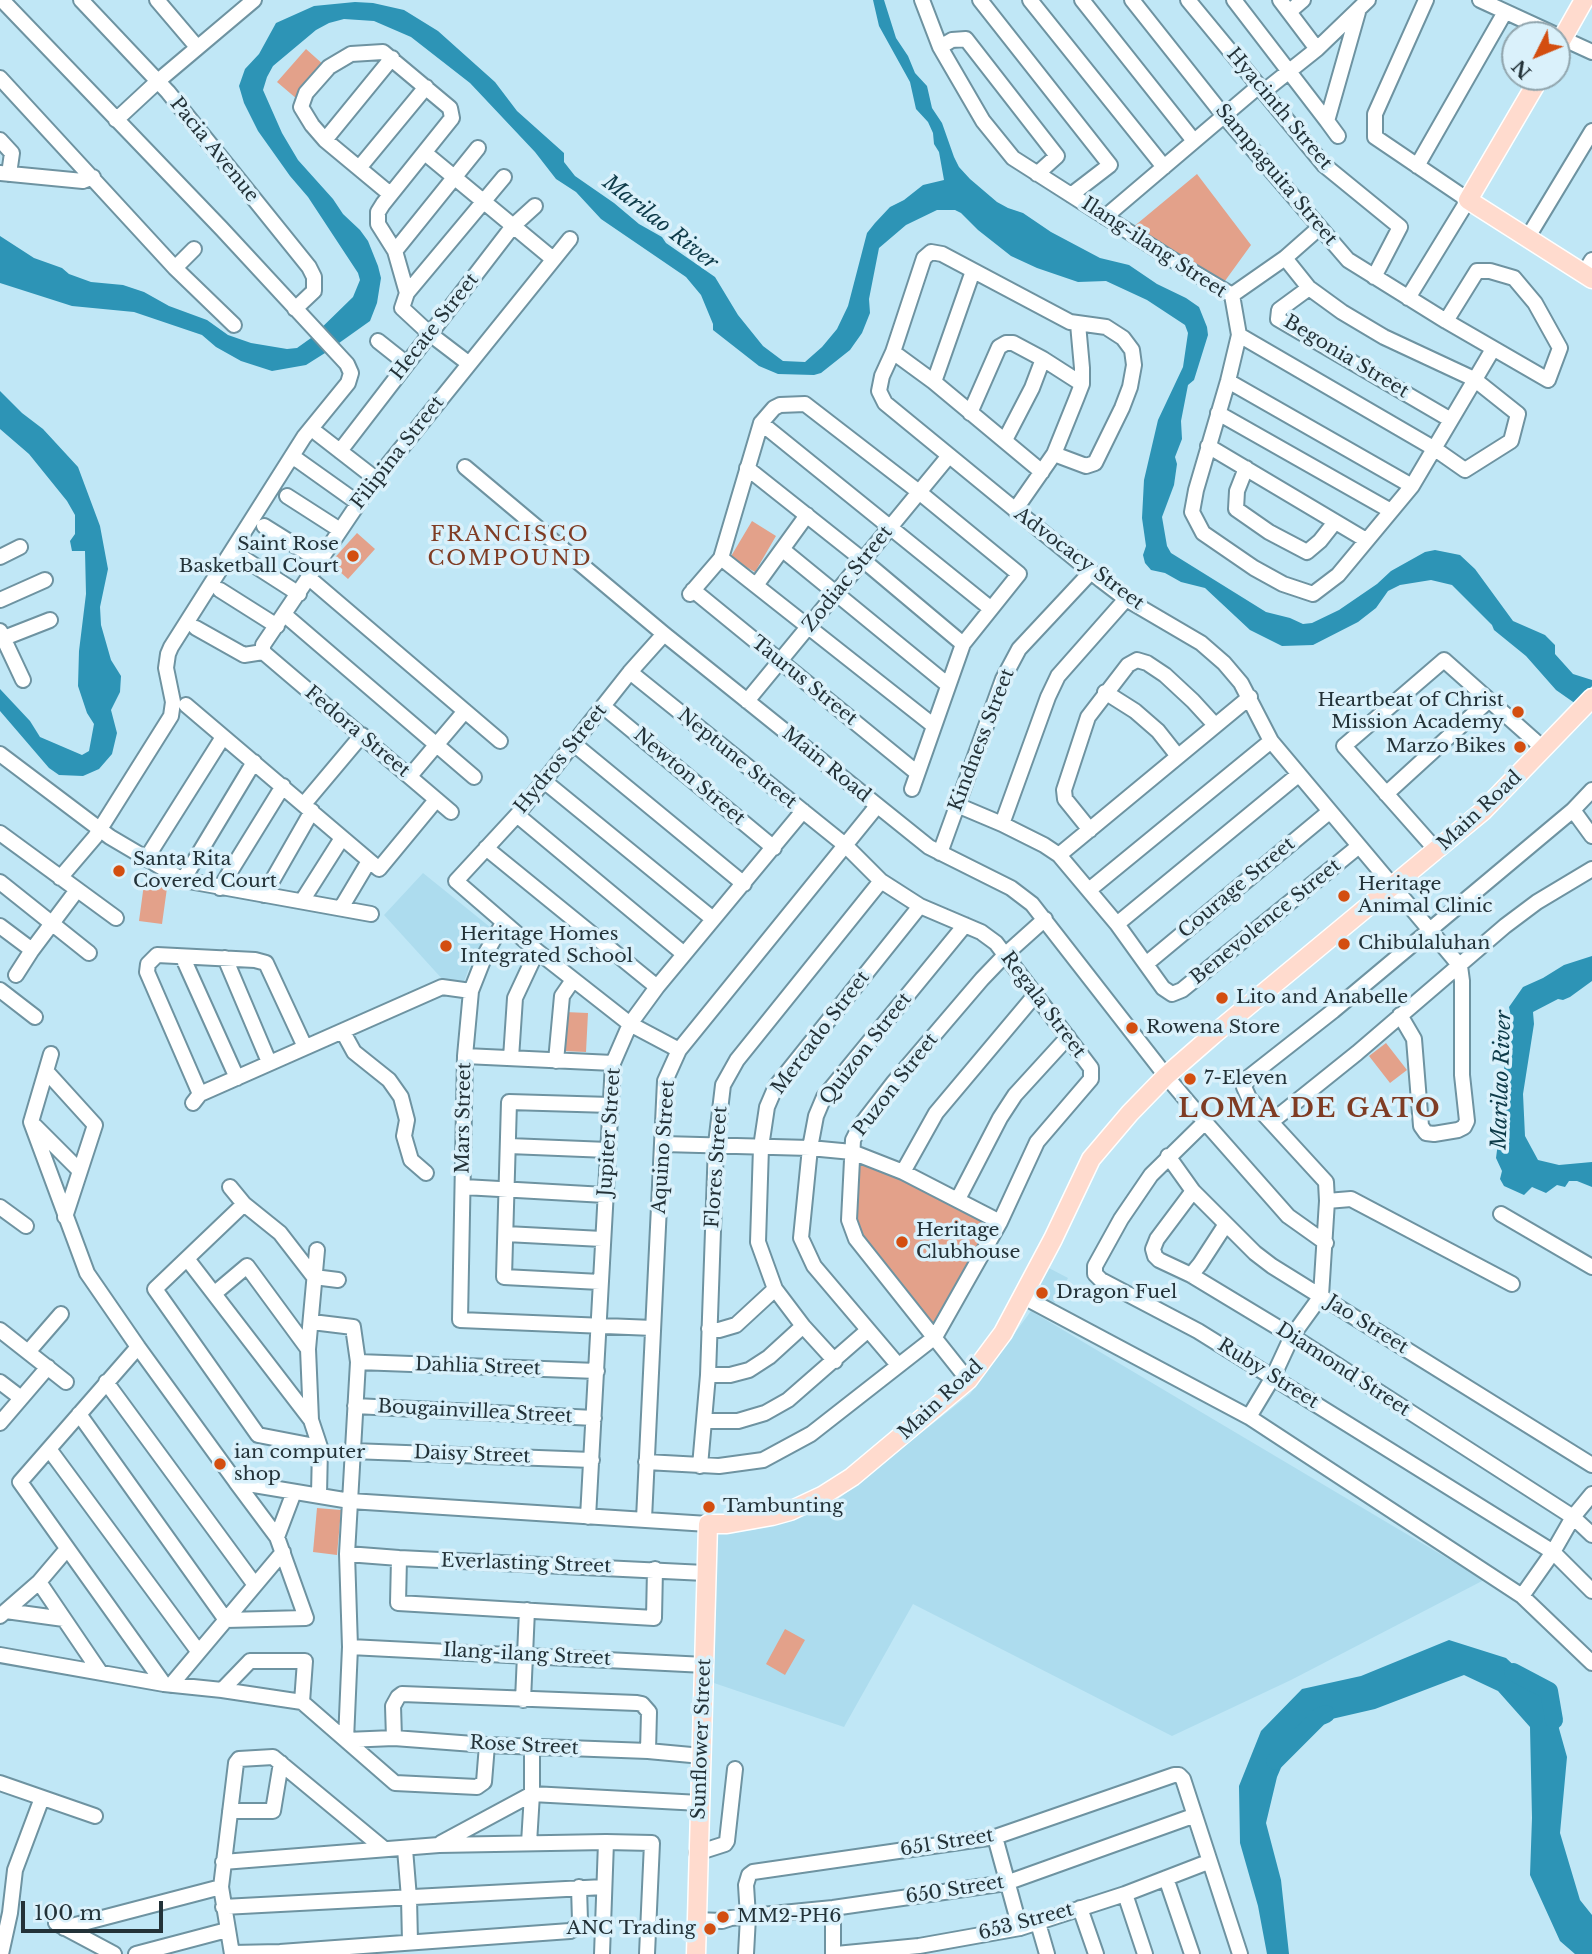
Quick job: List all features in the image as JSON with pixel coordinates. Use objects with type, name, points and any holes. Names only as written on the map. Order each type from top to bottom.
[{"type":"main road","points":[[1570,21],[1584,0]]},
{"type":"main road","points":[[1532,91],[1468,200],[1589,271]]},
{"type":"main road","name":"Main Road","points":[[708,1524],[727,1524],[772,1516],[798,1508],[822,1496],[852,1477],[968,1380],[992,1350],[1091,1159],[1130,1113],[1213,1035],[1483,811],[1592,698]]},
{"type":"main road","name":"Sunflower Street","points":[[696,1954],[708,1524]]},
{"type":"street","points":[[2,0],[347,363],[351,373],[348,383],[316,421],[292,456],[171,647],[167,654],[166,668],[173,702],[171,716],[100,829],[60,878]]},
{"type":"street","name":"Pacia Avenue","points":[[81,0],[158,81],[309,267],[314,277],[314,291],[295,309]]},
{"type":"street","points":[[116,120],[254,0]]},
{"type":"street","name":"Ilang-ilang Street","points":[[922,0],[940,47],[983,121],[1013,158],[1232,295],[1239,335],[1192,512],[1203,533],[1254,568],[1283,584],[1313,594],[1338,575],[1412,486],[1493,349]]},
{"type":"street","points":[[980,0],[1110,165],[1071,195]]},
{"type":"street","points":[[1030,0],[1164,167]]},
{"type":"street","points":[[1082,0],[1194,141]]},
{"type":"street","name":"Sampaguita Street","points":[[1132,0],[1224,116],[1348,260],[1446,321],[1548,380],[1560,348],[1535,303],[1514,278],[1490,271],[1477,271],[1446,321]]},
{"type":"street","name":"Hyacinth Street","points":[[1188,0],[1324,165],[1400,227],[1374,277]]},
{"type":"street","points":[[1234,0],[1338,136]]},
{"type":"street","points":[[1303,0],[1284,6],[1317,49]]},
{"type":"street","points":[[1105,217],[1224,116],[1317,49],[1368,0]]},
{"type":"street","points":[[1408,298],[1468,200],[1375,137],[1375,114],[1426,0]]},
{"type":"street","points":[[1480,0],[1523,21]]},
{"type":"street","points":[[159,1],[197,47]]},
{"type":"street","points":[[1327,121],[1358,12]]},
{"type":"street","points":[[1417,166],[1505,12]]},
{"type":"street","points":[[940,47],[953,40],[966,39],[1058,156],[1037,174]]},
{"type":"street","points":[[1571,44],[1592,52]]},
{"type":"street","points":[[390,194],[325,140],[301,107],[306,93],[329,67],[351,54],[383,52],[450,108],[452,118],[378,212],[377,224],[394,251],[407,293]]},
{"type":"street","points":[[325,140],[392,58]]},
{"type":"street","points":[[0,79],[175,268],[234,325]]},
{"type":"street","points":[[359,167],[426,86]]},
{"type":"street","points":[[1528,237],[1592,131]]},
{"type":"street","points":[[0,140],[12,153],[5,174],[83,181],[93,177]]},
{"type":"street","points":[[394,251],[478,148]]},
{"type":"street","points":[[425,153],[553,259]]},
{"type":"street","points":[[468,363],[402,308],[407,293],[505,177]]},
{"type":"street","name":"Hecate Street","points":[[340,451],[513,226],[535,206]]},
{"type":"street","points":[[1232,295],[1285,258],[1319,228]]},
{"type":"street","name":"Filipina Street","points":[[263,652],[263,645],[358,503],[570,239]]},
{"type":"street","points":[[175,268],[194,250]]},
{"type":"street","name":"Advocacy Street","points":[[1055,454],[1086,466],[1095,463],[1122,408],[1134,365],[1132,350],[1124,338],[1107,327],[1070,323],[942,254],[931,252],[924,258],[893,352],[882,376],[879,391],[886,403],[948,457],[1126,599],[1201,643],[1224,663],[1250,697],[1270,741],[1460,966]]},
{"type":"street","points":[[1239,335],[1434,449],[1465,470],[1511,441],[1518,414],[1474,379],[1384,337],[1342,312],[1309,288],[1285,258]]},
{"type":"street","points":[[934,382],[974,271]]},
{"type":"street","name":"Begonia Street","points":[[1309,288],[1279,310],[1278,319],[1451,419]]},
{"type":"street","points":[[1015,510],[1055,454],[1082,384],[1078,324]]},
{"type":"street","points":[[378,341],[407,364]]},
{"type":"street","points":[[970,412],[999,347],[1006,343],[1043,359],[1082,384]]},
{"type":"street","points":[[893,352],[934,382],[1042,472]]},
{"type":"street","points":[[1005,440],[1032,388],[1043,359]]},
{"type":"street","points":[[1228,381],[1412,486]]},
{"type":"street","points":[[912,789],[963,645],[1019,574],[805,404],[780,405],[761,423],[721,558],[934,726]]},
{"type":"street","points":[[1219,413],[1391,511]]},
{"type":"street","points":[[761,423],[990,608]]},
{"type":"street","points":[[318,434],[376,479]]},
{"type":"street","points":[[1208,446],[1366,540]]},
{"type":"street","points":[[292,456],[358,503]]},
{"type":"street","name":"Zodiac Street","points":[[747,701],[948,457]]},
{"type":"street","name":"Main Road","points":[[465,467],[664,634],[877,806],[940,853],[1011,888],[1032,904],[1167,1076]]},
{"type":"street","points":[[747,468],[863,560],[963,645]]},
{"type":"street","points":[[1246,468],[1237,491],[1236,509],[1269,533],[1307,552],[1321,541],[1335,522]]},
{"type":"street","points":[[286,496],[340,530]]},
{"type":"street","points":[[757,584],[807,515]]},
{"type":"street","points":[[264,526],[320,561]]},
{"type":"street","points":[[0,557],[20,547]]},
{"type":"street","points":[[783,550],[948,685]]},
{"type":"street","points":[[243,558],[299,594]]},
{"type":"street","name":"Taurus Street","points":[[721,558],[692,592],[916,772]]},
{"type":"street","name":"Kindness Street","points":[[940,853],[1003,679],[1019,649],[1091,572]]},
{"type":"street","points":[[309,578],[500,741]]},
{"type":"street","points":[[0,600],[45,580]]},
{"type":"street","points":[[220,590],[281,620],[474,777]]},
{"type":"street","points":[[1002,824],[1058,676],[1126,599]]},
{"type":"street","points":[[23,680],[2,635],[50,620]]},
{"type":"street","points":[[196,628],[244,655],[263,652]]},
{"type":"street","name":"Hydros Street","points":[[503,923],[456,881],[517,815],[630,672],[664,634]]},
{"type":"street","name":"Fedora Street","points":[[263,652],[451,812]]},
{"type":"street","points":[[1090,830],[1065,799],[1064,790],[1088,717],[1128,665],[1137,660],[1165,675],[1215,725]]},
{"type":"street","points":[[1437,851],[1344,746],[1444,660],[1544,749]]},
{"type":"street","name":"Neptune Street","points":[[630,672],[845,845]]},
{"type":"street","points":[[1105,692],[1158,731],[1177,755]]},
{"type":"street","points":[[1059,855],[1250,697]]},
{"type":"street","points":[[1386,794],[1489,700]]},
{"type":"street","points":[[186,705],[379,869],[436,800]]},
{"type":"street","name":"Newton Street","points":[[604,707],[774,848]]},
{"type":"street","points":[[410,776],[465,711]]},
{"type":"street","points":[[264,895],[308,808],[362,735]]},
{"type":"street","points":[[146,859],[223,737]]},
{"type":"street","points":[[1089,890],[1270,741]]},
{"type":"street","points":[[574,744],[744,884]]},
{"type":"street","points":[[0,754],[100,829],[183,880],[371,914]]},
{"type":"street","points":[[183,880],[254,762]]},
{"type":"street","points":[[1117,924],[1298,775]]},
{"type":"street","points":[[544,781],[713,919]]},
{"type":"street","points":[[220,888],[283,786]]},
{"type":"street","points":[[1249,1417],[1273,1377],[1292,1336],[1321,1296],[1327,1201],[1325,1182],[1249,1098],[1244,1087],[1249,1077],[1573,810],[1592,790]]},
{"type":"street","name":"Benevolence Street","points":[[957,805],[1045,845],[1059,855],[1117,924],[1163,988],[1172,994],[1182,990],[1359,846]]},
{"type":"street","name":"Aquino Street","points":[[644,1519],[665,1081],[678,1050],[877,806]]},
{"type":"street","points":[[1573,810],[1592,836]]},
{"type":"street","name":"Jupiter Street","points":[[588,1517],[613,1063],[630,1024],[657,987],[803,811]]},
{"type":"street","name":"Courage Street","points":[[1146,964],[1329,812]]},
{"type":"street","points":[[517,815],[684,954]]},
{"type":"street","points":[[0,832],[116,918]]},
{"type":"street","points":[[302,901],[342,838]]},
{"type":"street","name":"Regala Street","points":[[646,1462],[719,1466],[763,1460],[811,1434],[935,1337],[1000,1222],[1037,1142],[1091,1079],[1091,1068],[996,943],[981,932],[920,906],[881,881],[845,845]]},
{"type":"street","points":[[486,848],[657,987]]},
{"type":"street","points":[[341,908],[369,861]]},
{"type":"street","points":[[1271,1122],[1537,902],[1592,869]]},
{"type":"street","name":"Flores Street","points":[[700,1466],[708,1375],[716,1144],[723,1085],[737,1060],[881,881]]},
{"type":"street","points":[[0,882],[89,953]]},
{"type":"street","points":[[16,975],[77,890]]},
{"type":"street","name":"Mercado Street","points":[[835,1361],[803,1326],[775,1289],[758,1242],[761,1147],[767,1107],[776,1086],[920,906]]},
{"type":"street","name":"Puzon Street","points":[[968,1380],[856,1239],[849,1220],[853,1140],[860,1126],[894,1082],[1006,954],[1045,919]]},
{"type":"street","points":[[503,923],[630,1024],[678,1050]]},
{"type":"street","name":"Mars Street","points":[[503,923],[486,953],[471,991],[465,1056],[460,1320],[599,1325]]},
{"type":"street","name":"Quizon Street","points":[[898,1365],[814,1266],[801,1238],[810,1148],[816,1116],[824,1097],[965,925]]},
{"type":"street","points":[[0,926],[32,950]]},
{"type":"street","points":[[511,1058],[514,998],[537,951]]},
{"type":"street","points":[[305,1048],[266,963],[261,960],[157,955],[148,964],[147,972],[196,1098],[269,1062],[305,1048],[343,1032],[442,987],[471,991]]},
{"type":"street","points":[[183,958],[237,1078]]},
{"type":"street","points":[[225,958],[269,1062]]},
{"type":"street","points":[[1400,1015],[1414,1039],[1420,1126],[1426,1133],[1434,1134],[1464,1127],[1467,1121],[1462,1075],[1460,966]]},
{"type":"street","points":[[556,1061],[562,996],[573,980]]},
{"type":"street","points":[[1,992],[35,1017]]},
{"type":"street","points":[[903,1172],[936,1113],[1036,994]]},
{"type":"street","points":[[343,1032],[354,1052],[389,1080],[401,1097],[407,1120],[404,1136],[411,1160],[426,1174]]},
{"type":"street","points":[[958,1199],[999,1118],[1015,1095],[1068,1037]]},
{"type":"street","points":[[51,1054],[31,1122],[87,1273],[276,1537],[306,1618],[226,1620]]},
{"type":"street","points":[[465,1056],[613,1063]]},
{"type":"street","points":[[46,1071],[95,1125],[65,1217]]},
{"type":"street","points":[[1167,1076],[1288,1216],[1326,1243]]},
{"type":"street","points":[[600,1282],[504,1277],[509,1102],[611,1105]]},
{"type":"street","points":[[31,1122],[79,1170]]},
{"type":"street","name":"Ruby Street","points":[[1205,1122],[1151,1175],[1121,1219],[1095,1266],[1095,1275],[1198,1331],[1553,1552],[1592,1591]]},
{"type":"street","points":[[663,1143],[852,1152],[903,1172],[1000,1222]]},
{"type":"street","points":[[509,1146],[608,1150]]},
{"type":"street","name":"Jao Street","points":[[1168,1156],[1193,1191],[1255,1253],[1272,1266],[1592,1465]]},
{"type":"street","points":[[230,1187],[244,1204],[280,1233],[314,1277],[338,1280]]},
{"type":"street","points":[[464,1188],[605,1195]]},
{"type":"street","name":"Diamond Street","points":[[1193,1191],[1157,1239],[1153,1249],[1154,1256],[1191,1275],[1292,1336],[1573,1517],[1592,1535]]},
{"type":"street","points":[[1327,1201],[1351,1199],[1512,1284]]},
{"type":"street","points":[[244,1204],[155,1289],[258,1435],[320,1447]]},
{"type":"street","points":[[0,1207],[26,1226]]},
{"type":"street","points":[[1501,1214],[1592,1267]]},
{"type":"street","points":[[1191,1275],[1226,1224]]},
{"type":"street","points":[[506,1234],[602,1239]]},
{"type":"street","points":[[317,1250],[308,1349],[311,1420],[320,1447],[319,1495]]},
{"type":"street","points":[[188,1260],[311,1420]]},
{"type":"street","points":[[215,1293],[247,1266],[308,1349]]},
{"type":"street","points":[[709,1329],[719,1330],[736,1325],[775,1289]]},
{"type":"street","points":[[1022,1296],[1249,1417],[1522,1595],[1592,1663]]},
{"type":"street","points":[[28,1352],[61,1314]]},
{"type":"street","points":[[312,1322],[353,1328],[358,1362],[347,1553],[350,1647],[346,1740]]},
{"type":"street","points":[[599,1325],[653,1328]]},
{"type":"street","points":[[708,1375],[730,1375],[749,1370],[769,1357],[803,1326]]},
{"type":"street","points":[[0,1330],[66,1382]]},
{"type":"street","points":[[704,1421],[738,1421],[765,1413],[788,1400],[867,1331]]},
{"type":"street","points":[[138,1347],[20,1482],[167,1684]]},
{"type":"street","name":"Dahlia Street","points":[[358,1362],[597,1371]]},
{"type":"street","points":[[0,1423],[48,1367]]},
{"type":"street","points":[[0,1382],[21,1398]]},
{"type":"street","points":[[106,1382],[256,1585]]},
{"type":"street","name":"Bougainvillea Street","points":[[355,1406],[594,1418]]},
{"type":"street","points":[[79,1414],[226,1620]]},
{"type":"street","points":[[49,1449],[198,1651]]},
{"type":"street","name":"Daisy Street","points":[[352,1451],[592,1460]]},
{"type":"street","points":[[236,1482],[350,1501],[708,1524]]},
{"type":"street","points":[[276,1537],[294,1492]]},
{"type":"street","points":[[1522,1595],[1553,1552],[1573,1517],[1592,1494]]},
{"type":"street","points":[[3,1614],[39,1582],[67,1549]]},
{"type":"street","points":[[167,1684],[283,1552]]},
{"type":"street","name":"Everlasting Street","points":[[347,1553],[399,1559],[705,1573]]},
{"type":"street","points":[[399,1559],[398,1604],[654,1618],[655,1569]]},
{"type":"street","points":[[39,1582],[100,1672]]},
{"type":"street","points":[[523,1700],[527,1610]]},
{"type":"street","points":[[3,1614],[64,1619]]},
{"type":"street","name":"Ilang-ilang Street","points":[[350,1647],[705,1665]]},
{"type":"street","points":[[0,1655],[167,1684],[302,1702],[395,1783],[477,1787],[484,1782],[487,1745]]},
{"type":"street","points":[[222,1690],[250,1661],[305,1661],[302,1702]]},
{"type":"street","points":[[394,1738],[393,1706],[402,1694],[642,1704],[647,1708],[650,1717],[649,1751]]},
{"type":"street","name":"Rose Street","points":[[346,1740],[394,1738],[702,1756]]},
{"type":"street","points":[[529,1843],[532,1747]]},
{"type":"street","points":[[383,1848],[273,1758],[239,1759],[236,1763],[221,1887],[232,1954],[342,1950],[410,1942],[570,1931],[578,1926],[580,1921],[579,1887]]},
{"type":"street","points":[[230,1811],[273,1811],[281,1763]]},
{"type":"street","points":[[697,1853],[727,1841],[735,1769]]},
{"type":"street","name":"651 Street","points":[[748,1917],[747,1880],[753,1872],[759,1870],[995,1837],[1179,1775],[1240,1954]]},
{"type":"street","points":[[0,1783],[95,1816]]},
{"type":"street","points":[[439,1845],[532,1794],[700,1803]]},
{"type":"street","points":[[1,1954],[10,1913],[15,1870],[42,1798]]},
{"type":"street","name":"650 Street","points":[[696,1916],[722,1921],[1006,1884],[1193,1816]]},
{"type":"street","points":[[995,1837],[1020,1928]]},
{"type":"street","points":[[602,1954],[606,1842]]},
{"type":"street","points":[[223,1862],[439,1845],[652,1843],[647,1954]]},
{"type":"street","points":[[405,1849],[410,1942]]},
{"type":"street","name":"653 Street","points":[[835,1954],[919,1946],[1020,1928],[1125,1894],[1208,1863]]},
{"type":"street","points":[[1166,1878],[1192,1954]]},
{"type":"street","points":[[114,1954],[60,1926],[221,1887]]},
{"type":"street","points":[[223,1908],[604,1887]]},
{"type":"street","points":[[1125,1894],[1145,1954]]},
{"type":"street","points":[[833,1908],[835,1954]]},
{"type":"street","points":[[1080,1908],[1096,1954]]},
{"type":"street","points":[[746,1954],[748,1917]]},
{"type":"street","points":[[1038,1923],[1047,1954]]},
{"type":"street","points":[[136,1954],[227,1930]]},
{"type":"shaded area","points":[[306,49],[325,66],[297,99],[277,82]]},
{"type":"shaded area","points":[[1197,174],[1251,245],[1222,285],[1132,228]]},
{"type":"shaded area","points":[[752,521],[776,536],[755,572],[730,558]]},
{"type":"shaded area","name":"Saint Rose Basketball Court","points":[[357,533],[375,549],[348,579],[330,563]]},
{"type":"shaded area","name":"Heritage Homes Integrated School","points":[[423,873],[490,927],[462,987],[444,981],[384,915]]},
{"type":"shaded area","points":[[144,884],[167,888],[162,924],[139,921]]},
{"type":"shaded area","points":[[565,1012],[588,1013],[586,1052],[563,1051]]},
{"type":"shaded area","points":[[1386,1043],[1407,1070],[1390,1083],[1369,1056]]},
{"type":"shaded area","points":[[867,1163],[992,1222],[935,1327],[857,1235],[858,1172],[861,1164]]},
{"type":"shaded area","points":[[1047,1267],[1068,1278],[1051,1309],[1030,1297]]},
{"type":"shaded area","points":[[1031,1311],[1484,1580],[1291,1680],[1172,1736],[913,1604],[844,1727],[708,1681],[713,1532],[754,1530],[832,1504],[970,1394]]},
{"type":"shaded area","points":[[317,1508],[341,1510],[337,1555],[313,1552]]},
{"type":"shaded area","points":[[785,1629],[805,1640],[785,1675],[766,1664]]},
{"type":"water","points":[[873,0],[884,0],[896,38],[915,73],[927,86],[932,108],[942,123],[954,157],[970,179],[997,202],[1023,213],[1051,232],[1100,258],[1129,265],[1199,307],[1208,335],[1194,380],[1188,385],[1181,421],[1182,439],[1175,457],[1177,464],[1174,485],[1162,517],[1167,546],[1171,553],[1266,612],[1303,624],[1312,623],[1339,610],[1391,571],[1425,552],[1435,550],[1460,555],[1475,569],[1513,621],[1545,635],[1555,645],[1555,654],[1573,674],[1592,680],[1592,686],[1576,704],[1556,690],[1526,656],[1494,630],[1452,585],[1431,580],[1400,585],[1388,591],[1376,608],[1358,622],[1313,645],[1282,646],[1250,630],[1205,588],[1151,570],[1143,555],[1146,546],[1142,518],[1144,480],[1158,420],[1183,367],[1188,333],[1185,325],[1147,300],[1106,281],[1078,282],[1037,268],[1011,256],[961,213],[955,210],[937,210],[906,225],[879,248],[869,299],[870,313],[862,333],[850,350],[821,373],[778,374],[759,366],[713,330],[701,295],[686,277],[601,219],[576,192],[556,179],[535,152],[470,83],[411,37],[374,21],[344,19],[316,30],[273,66],[263,90],[282,133],[298,160],[368,241],[381,278],[377,303],[370,321],[325,353],[306,365],[272,371],[241,361],[216,347],[202,335],[134,312],[72,306],[0,283],[0,236],[34,258],[62,268],[69,274],[91,282],[123,285],[144,292],[169,306],[207,320],[228,335],[251,343],[287,349],[297,348],[311,338],[353,297],[360,280],[358,273],[308,197],[258,131],[239,86],[245,69],[259,54],[276,23],[314,6],[373,3],[404,10],[438,31],[495,82],[517,111],[564,153],[564,162],[575,176],[715,277],[738,315],[763,346],[783,361],[805,362],[837,329],[848,306],[867,233],[890,207],[923,185],[944,180],[933,133],[928,122],[916,109],[910,82],[879,26]]},
{"type":"water","points":[[0,391],[43,429],[78,467],[100,526],[108,569],[100,607],[101,625],[111,660],[121,676],[120,692],[111,710],[117,733],[112,754],[99,769],[83,776],[59,775],[49,768],[0,711],[0,689],[30,721],[40,737],[82,755],[89,751],[94,724],[87,713],[78,686],[86,594],[85,551],[72,551],[70,541],[75,534],[75,515],[67,501],[29,454],[0,429]]},
{"type":"water","points":[[1592,956],[1592,981],[1570,997],[1558,999],[1533,1012],[1534,1024],[1523,1094],[1525,1136],[1538,1160],[1559,1165],[1592,1162],[1592,1187],[1569,1181],[1565,1187],[1557,1185],[1546,1193],[1532,1187],[1524,1195],[1504,1186],[1500,1179],[1502,1171],[1496,1158],[1506,1082],[1504,1069],[1512,1021],[1509,1007],[1523,987],[1564,965]]},
{"type":"water","points":[[1449,1640],[1506,1658],[1551,1700],[1567,1757],[1560,1833],[1580,1900],[1592,1915],[1592,1954],[1575,1954],[1560,1941],[1530,1875],[1530,1727],[1498,1691],[1464,1675],[1375,1709],[1323,1721],[1296,1733],[1277,1777],[1266,1823],[1281,1880],[1289,1954],[1267,1954],[1258,1906],[1240,1843],[1239,1786],[1261,1731],[1302,1689],[1361,1676]]},
{"type":"waterway","name":"Marilao River","points":[[1513,1672],[1549,1691],[1554,1720]]},
{"type":"waterway","name":"Marilao River","points":[[1275,1761],[1319,1717],[1326,1714]]},
{"type":"place","name":"Saint Rose Basketball Court","points":[[353,556]]},
{"type":"place","name":"Heartbeat of Christ Mission Academy","points":[[1518,712]]},
{"type":"place","name":"Marzo Bikes","points":[[1520,747]]},
{"type":"place","name":"Santa Rita Covered Court","points":[[119,871]]},
{"type":"place","name":"Heritage Animal Clinic","points":[[1344,896]]},
{"type":"place","name":"Chibulaluhan","points":[[1344,944]]},
{"type":"place","name":"Heritage Homes Integrated School","points":[[446,946]]},
{"type":"place","name":"Lito and Anabelle","points":[[1222,998]]},
{"type":"place","name":"Rowena Store","points":[[1132,1028]]},
{"type":"place","name":"7-Eleven","points":[[1190,1079]]},
{"type":"place","name":"Heritage Clubhouse","points":[[902,1242]]},
{"type":"place","name":"Dragon Fuel","points":[[1042,1293]]},
{"type":"place","name":"ian computer shop","points":[[220,1464]]},
{"type":"place","name":"Tambunting","points":[[709,1507]]},
{"type":"place","name":"MM2-PH6","points":[[723,1917]]},
{"type":"place","name":"ANC Trading","points":[[710,1929]]},
{"type":"district","name":"FRANCISCO COMPOUND","points":[[510,547]]},
{"type":"district","name":"LOMA DE GATO","points":[[1310,1110]]}]
